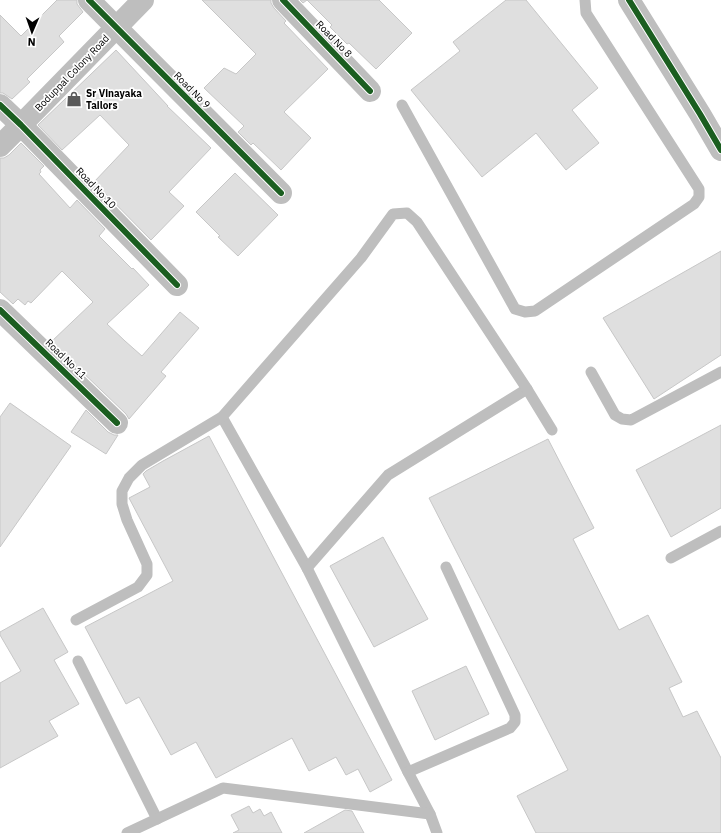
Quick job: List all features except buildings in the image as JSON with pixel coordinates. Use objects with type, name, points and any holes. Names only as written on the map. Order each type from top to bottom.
[{"type":"street","name":"Road No 9","points":[[89,0],[281,193]]},
{"type":"street","name":"Boduppal Colony Road","points":[[0,146],[143,0]]},
{"type":"street","name":"Road No 8","points":[[283,0],[370,91]]},
{"type":"street","points":[[629,0],[721,150]]},
{"type":"street","name":"Road No 10","points":[[0,105],[177,285]]},
{"type":"street","name":"Road No 11","points":[[0,310],[117,423]]},
{"type":"lane","points":[[402,105],[515,309],[525,312],[535,311],[694,204],[699,197],[699,189],[586,13],[585,0]]},
{"type":"lane","points":[[76,620],[138,586],[147,575],[147,564],[127,520],[122,504],[122,491],[129,478],[142,465],[222,417],[361,258],[394,214],[407,213],[417,222],[527,389],[552,430]]},
{"type":"lane","points":[[591,372],[614,415],[622,419],[631,420],[721,372]]},
{"type":"lane","points":[[307,568],[388,475],[527,389]]},
{"type":"lane","points":[[222,417],[307,568],[430,814],[437,833]]},
{"type":"lane","points":[[671,558],[721,531]]},
{"type":"lane","points":[[408,772],[510,728],[515,722],[515,715],[446,567]]},
{"type":"lane","points":[[78,661],[157,819]]},
{"type":"lane","points":[[127,833],[223,788],[430,814]]},
{"type":"cycle path","points":[[89,0],[281,193]]},
{"type":"cycle path","points":[[283,0],[370,91]]},
{"type":"cycle path","points":[[629,0],[721,150]]},
{"type":"cycle path","points":[[0,105],[177,285]]},
{"type":"cycle path","points":[[0,310],[117,423]]},
{"type":"place","name":"Sr Vinayaka Tailors","points":[[74,99]]}]
